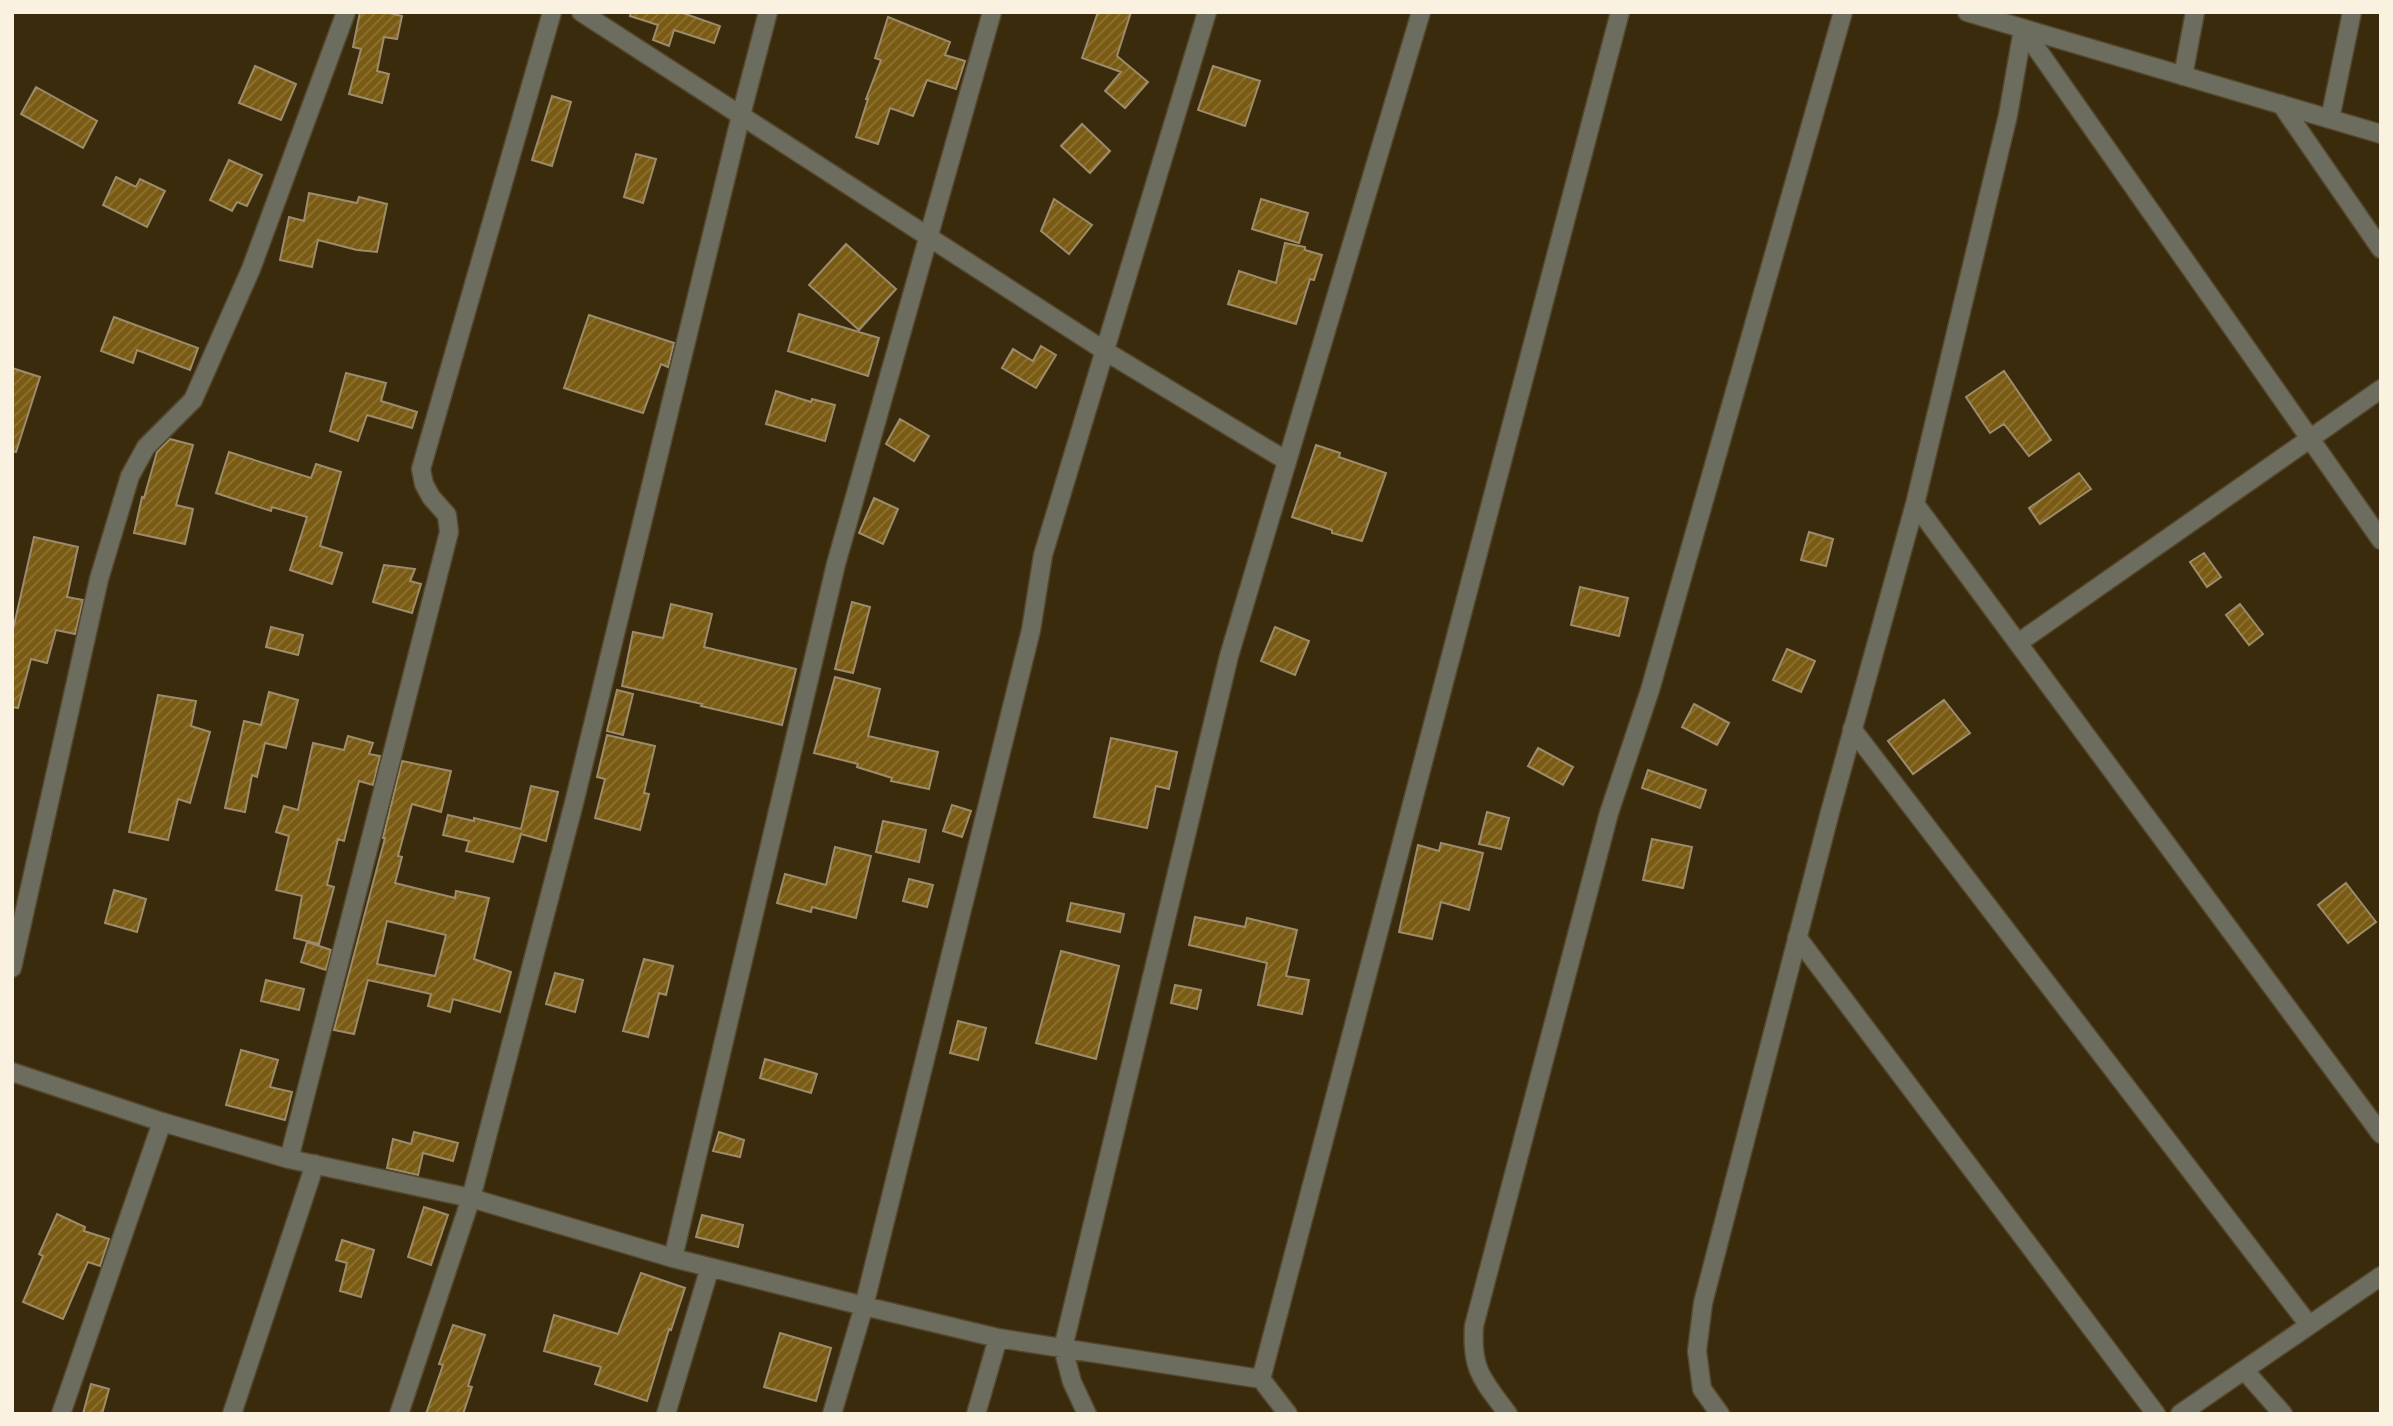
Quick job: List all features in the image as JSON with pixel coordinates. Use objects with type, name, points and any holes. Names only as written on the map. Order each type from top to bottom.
[{"type":"street","points":[[12,968],[99,579],[130,476],[146,447],[193,400],[251,269],[346,12]]},
{"type":"street","points":[[289,1158],[449,532],[447,515],[427,491],[421,469],[552,12]]},
{"type":"street","points":[[580,12],[1105,351],[1287,461]]},
{"type":"street","points":[[399,1414],[471,1198],[574,803],[768,12]]},
{"type":"street","points":[[673,1258],[836,564],[992,12]]},
{"type":"street","points":[[832,1414],[864,1306],[1031,629],[1042,555],[1207,12]]},
{"type":"street","points":[[1087,1414],[1072,1382],[1063,1348],[1229,656],[1421,12]]},
{"type":"street","points":[[1261,1379],[1620,12]]},
{"type":"street","points":[[1508,1414],[1480,1376],[1472,1352],[1474,1326],[1609,813],[1650,690],[1843,12]]},
{"type":"street","points":[[1966,12],[2005,18],[2023,29],[2381,134]]},
{"type":"street","points":[[2183,76],[2195,12]]},
{"type":"street","points":[[2330,119],[2351,12]]},
{"type":"street","points":[[2023,29],[2381,540]]},
{"type":"street","points":[[1720,1414],[1702,1389],[1697,1351],[1703,1303],[1852,729],[1915,504],[2008,115],[2023,29]]},
{"type":"street","points":[[2281,104],[2381,249]]},
{"type":"street","points":[[2018,643],[2381,389]]},
{"type":"street","points":[[1915,504],[2381,1134]]},
{"type":"street","points":[[1852,729],[2309,1325]]},
{"type":"street","points":[[1797,937],[2156,1414]]},
{"type":"street","points":[[12,1092],[16,1073],[162,1122],[289,1158],[471,1198],[673,1258],[864,1306],[998,1338],[1261,1379],[1288,1414]]},
{"type":"street","points":[[61,1414],[162,1122]]},
{"type":"street","points":[[232,1414],[315,1164]]},
{"type":"street","points":[[666,1414],[710,1267]]},
{"type":"street","points":[[2180,1414],[2381,1276]]},
{"type":"street","points":[[976,1414],[998,1338]]},
{"type":"street","points":[[2244,1370],[2283,1414]]},
{"type":"building","points":[[360,12],[385,12],[402,16],[397,39],[384,37],[377,71],[389,74],[382,103],[349,94],[361,49],[353,47]]},
{"type":"building","points":[[631,12],[680,12],[720,26],[714,43],[674,30],[669,46],[653,40],[658,25],[630,16]]},
{"type":"building","points":[[1098,12],[1131,12],[1117,56],[1148,82],[1125,108],[1105,91],[1121,72],[1082,58]]},
{"type":"building","points":[[888,17],[950,42],[945,55],[965,61],[956,89],[927,80],[913,116],[890,108],[878,144],[856,137],[866,99],[881,60],[875,58]]},
{"type":"building","points":[[255,66],[296,84],[281,120],[239,103]]},
{"type":"building","points":[[1213,66],[1260,81],[1245,126],[1198,110]]},
{"type":"building","points":[[36,87],[97,121],[83,148],[21,114]]},
{"type":"building","points":[[552,96],[571,102],[552,166],[532,160]]},
{"type":"building","points":[[1082,124],[1110,151],[1090,173],[1061,146]]},
{"type":"building","points":[[636,154],[656,159],[643,203],[624,197]]},
{"type":"building","points":[[229,160],[262,175],[247,206],[237,202],[232,211],[210,200]]},
{"type":"building","points":[[116,177],[136,187],[140,179],[165,191],[147,227],[103,205]]},
{"type":"building","points":[[309,193],[357,203],[359,197],[387,204],[377,252],[318,240],[312,267],[280,260],[289,217],[304,221]]},
{"type":"building","points":[[1054,199],[1092,225],[1069,254],[1041,231]]},
{"type":"building","points":[[1261,199],[1308,213],[1299,243],[1252,229]]},
{"type":"building","points":[[1285,243],[1305,247],[1305,250],[1322,255],[1314,280],[1310,279],[1296,324],[1228,304],[1239,271],[1276,283]]},
{"type":"building","points":[[846,244],[896,289],[859,330],[809,285]]},
{"type":"building","points":[[799,314],[879,338],[868,376],[788,351]]},
{"type":"building","points":[[589,315],[674,343],[668,367],[661,364],[643,413],[564,388]]},
{"type":"building","points":[[114,317],[198,348],[190,370],[137,350],[133,363],[101,351]]},
{"type":"building","points":[[1041,346],[1056,355],[1036,388],[1002,368],[1013,349],[1033,361]]},
{"type":"building","points":[[12,368],[40,377],[16,452],[12,451]]},
{"type":"building","points":[[2004,371],[2051,440],[2029,456],[2004,424],[1990,433],[1966,397]]},
{"type":"building","points":[[346,373],[386,383],[381,401],[417,412],[412,428],[367,415],[358,441],[330,431]]},
{"type":"building","points":[[776,391],[811,402],[812,399],[835,405],[825,441],[766,424]]},
{"type":"building","points":[[900,419],[929,436],[914,461],[886,444]]},
{"type":"building","points":[[170,439],[193,445],[176,505],[193,509],[185,544],[134,533],[142,497],[144,498],[157,452]]},
{"type":"building","points":[[1316,445],[1340,453],[1339,457],[1386,473],[1362,541],[1332,533],[1332,530],[1292,517]]},
{"type":"building","points":[[229,452],[311,478],[316,464],[341,472],[320,546],[342,553],[332,584],[290,570],[307,517],[272,507],[271,511],[216,493]]},
{"type":"building","points":[[2079,473],[2091,489],[2040,524],[2029,508]]},
{"type":"building","points":[[874,498],[898,509],[883,544],[859,533]]},
{"type":"building","points":[[1809,532],[1833,539],[1826,566],[1801,560]]},
{"type":"building","points":[[34,537],[78,547],[67,597],[83,600],[75,634],[56,630],[47,663],[31,659],[18,708],[12,707],[12,634]]},
{"type":"building","points":[[2204,553],[2221,577],[2207,587],[2190,562]]},
{"type":"building","points":[[384,565],[415,569],[410,581],[421,584],[412,613],[373,602]]},
{"type":"building","points":[[1580,587],[1628,598],[1619,636],[1571,625]]},
{"type":"building","points":[[852,602],[870,607],[853,673],[835,669]]},
{"type":"building","points":[[671,604],[712,614],[704,647],[796,669],[782,725],[622,686],[633,632],[663,638]]},
{"type":"building","points":[[2240,604],[2263,634],[2249,645],[2226,615]]},
{"type":"building","points":[[271,627],[303,635],[298,655],[266,647]]},
{"type":"building","points":[[1275,627],[1309,641],[1295,675],[1261,661]]},
{"type":"building","points":[[1787,649],[1815,661],[1801,692],[1773,680]]},
{"type":"building","points":[[835,677],[880,689],[868,736],[938,752],[929,789],[891,781],[892,778],[857,767],[858,764],[814,753]]},
{"type":"building","points":[[617,690],[633,694],[623,735],[607,731]]},
{"type":"building","points":[[269,692],[298,700],[286,748],[265,743],[257,777],[252,775],[245,812],[225,808],[244,721],[261,725]]},
{"type":"building","points":[[158,695],[196,701],[191,726],[210,732],[190,803],[178,799],[168,840],[129,832]]},
{"type":"building","points":[[1944,700],[1970,733],[1913,774],[1888,741]]},
{"type":"building","points":[[1694,704],[1729,723],[1717,745],[1682,727]]},
{"type":"building","points":[[607,735],[655,746],[644,793],[649,794],[640,830],[595,818],[605,779],[597,777]]},
{"type":"building","points":[[348,736],[373,743],[369,754],[380,756],[373,785],[359,781],[344,841],[338,839],[327,885],[334,887],[319,944],[294,938],[302,896],[276,890],[289,836],[276,832],[284,806],[298,810],[313,743],[344,750]]},
{"type":"building","points":[[1111,738],[1177,752],[1169,789],[1156,786],[1147,828],[1094,817]]},
{"type":"building","points":[[1538,748],[1573,767],[1563,785],[1528,766]]},
{"type":"building","points":[[402,761],[451,771],[441,812],[412,804],[398,856],[402,857],[395,883],[455,898],[456,891],[489,898],[474,959],[511,972],[500,1012],[453,999],[450,1012],[428,1006],[431,994],[368,980],[354,1034],[334,1030]],"holes":[[[387,921],[446,935],[435,976],[377,964]]]},
{"type":"building","points":[[1648,770],[1706,790],[1700,808],[1642,788]]},
{"type":"building","points":[[531,786],[558,792],[546,841],[521,834],[513,862],[466,851],[469,841],[443,835],[448,815],[521,829]]},
{"type":"building","points":[[952,805],[971,811],[962,837],[943,831]]},
{"type":"building","points":[[1487,812],[1509,818],[1501,849],[1479,844]]},
{"type":"building","points":[[883,821],[926,830],[919,862],[876,852]]},
{"type":"building","points":[[1652,839],[1692,847],[1683,888],[1643,880]]},
{"type":"building","points":[[1441,843],[1483,853],[1469,910],[1441,902],[1432,939],[1399,932],[1418,845],[1439,851]]},
{"type":"building","points":[[835,847],[871,856],[856,918],[812,907],[811,912],[777,903],[785,874],[826,885]]},
{"type":"building","points":[[909,879],[933,885],[927,907],[903,901]]},
{"type":"building","points":[[2346,883],[2376,922],[2348,943],[2318,905]]},
{"type":"building","points":[[114,890],[146,899],[137,932],[105,923]]},
{"type":"building","points":[[1071,903],[1124,914],[1120,932],[1067,921]]},
{"type":"building","points":[[1195,917],[1245,927],[1247,918],[1297,930],[1286,976],[1309,980],[1302,1014],[1258,1005],[1267,963],[1189,945]]},
{"type":"building","points":[[307,942],[331,950],[326,970],[301,962]]},
{"type":"building","points":[[1061,951],[1119,966],[1096,1059],[1036,1043]]},
{"type":"building","points":[[644,959],[673,966],[666,995],[659,993],[648,1037],[623,1031]]},
{"type":"building","points":[[555,973],[583,980],[575,1012],[546,1004]]},
{"type":"building","points":[[266,980],[304,989],[299,1010],[261,1001]]},
{"type":"building","points":[[1175,985],[1201,990],[1197,1009],[1171,1003]]},
{"type":"building","points":[[958,1021],[986,1028],[978,1060],[950,1053]]},
{"type":"building","points":[[241,1050],[278,1060],[270,1087],[292,1092],[285,1120],[226,1105]]},
{"type":"building","points":[[765,1059],[817,1074],[811,1093],[760,1078]]},
{"type":"building","points":[[414,1132],[458,1143],[453,1161],[423,1153],[418,1175],[387,1168],[393,1139],[411,1144]]},
{"type":"building","points":[[719,1132],[744,1140],[740,1157],[713,1151]]},
{"type":"building","points":[[424,1207],[448,1215],[431,1265],[408,1257]]},
{"type":"building","points":[[57,1214],[85,1227],[84,1231],[109,1239],[100,1266],[88,1262],[63,1319],[23,1302],[43,1256],[39,1254]]},
{"type":"building","points":[[702,1215],[743,1225],[738,1247],[696,1237]]},
{"type":"building","points":[[342,1240],[374,1250],[361,1297],[340,1291],[347,1263],[336,1260]]},
{"type":"building","points":[[641,1273],[685,1288],[647,1401],[595,1384],[601,1367],[544,1351],[554,1315],[618,1334]]},
{"type":"building","points":[[453,1325],[485,1335],[468,1386],[472,1387],[463,1414],[426,1414],[443,1365],[439,1364]]},
{"type":"building","points":[[780,1333],[831,1348],[816,1401],[764,1387]]},
{"type":"building","points":[[91,1384],[109,1389],[102,1414],[83,1414]]}]
